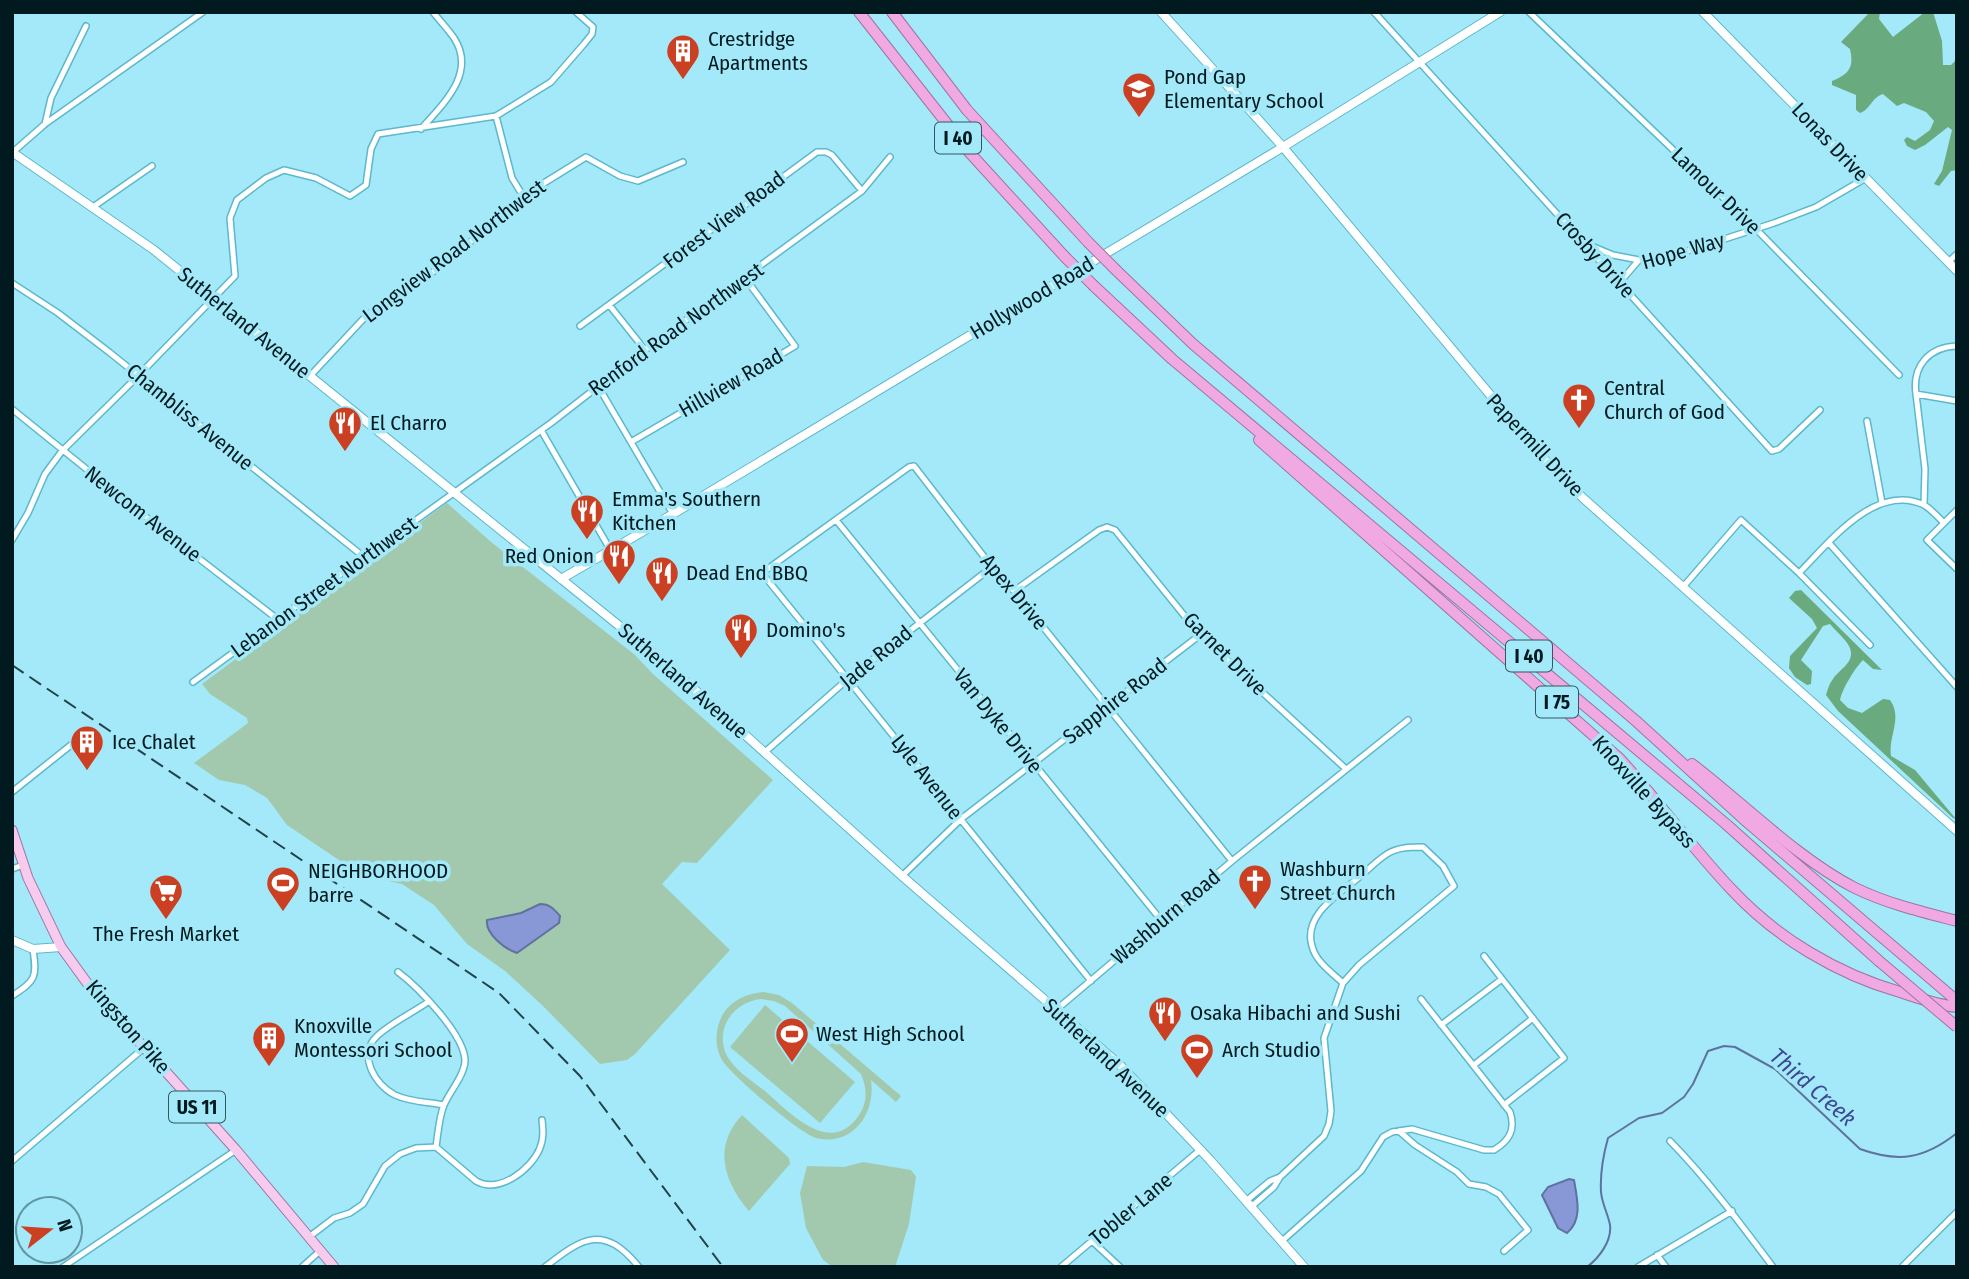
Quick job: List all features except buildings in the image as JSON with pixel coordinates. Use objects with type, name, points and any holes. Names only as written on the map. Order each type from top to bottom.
[{"type":"highway","name":"I 40","points":[[859,12],[970,153],[1065,257],[1172,359],[1695,797],[1957,1027]]},
{"type":"highway","name":"I 40","points":[[892,12],[967,110],[1088,242],[1193,344],[1636,721],[1747,822],[1957,1001]]},
{"type":"highway","name":"Knoxville Bypass","points":[[1172,359],[1299,478],[1507,657],[1620,760],[1656,798],[1732,892],[1784,936],[1850,975],[1945,1006],[1957,1007]]},
{"type":"highway","name":"Knoxville Bypass","points":[[1636,721],[1801,852],[1853,887],[1896,905],[1957,921]]},
{"type":"main road","name":"Kingston Pike","points":[[12,830],[23,865],[61,947],[90,987],[236,1150],[334,1267]]},
{"type":"street","points":[[13,152],[45,124],[203,12]]},
{"type":"street","points":[[421,129],[453,93],[462,65],[456,40],[433,12]]},
{"type":"street","points":[[12,540],[28,513],[45,474],[62,450],[235,275],[230,218],[237,200],[266,178],[284,170],[316,178],[350,196],[366,186],[371,149],[378,134],[496,116],[551,82],[592,34],[593,27],[576,12]]},
{"type":"street","name":"Papermill Drive","points":[[1161,12],[1283,147],[1543,458],[1583,498],[1957,831]]},
{"type":"street","name":"Crosby Drive","points":[[1374,12],[1772,451],[1779,449],[1820,410]]},
{"type":"street","name":"Hollywood Road","points":[[561,579],[1283,147],[1500,12]]},
{"type":"street","name":"Lamour Drive","points":[[1530,12],[1756,229],[1899,375]]},
{"type":"street","name":"Lonas Drive","points":[[1703,12],[1957,271]]},
{"type":"street","points":[[45,124],[51,98],[86,26]]},
{"type":"street","points":[[496,116],[512,178],[523,196]]},
{"type":"street","name":"Sutherland Avenue","points":[[13,152],[154,250],[664,662],[902,876],[1120,1065],[1304,1267]]},
{"type":"street","name":"Forest View Road","points":[[580,326],[817,152],[826,152],[832,156],[862,191]]},
{"type":"street","name":"Longview Road Northwest","points":[[310,376],[367,315],[445,264],[523,196],[574,162],[586,157],[620,176],[638,181],[683,162]]},
{"type":"street","name":"Renford Road Northwest","points":[[454,492],[862,191],[890,157]]},
{"type":"street","points":[[93,207],[152,166]]},
{"type":"street","name":"Hope Way","points":[[1620,282],[1639,260],[1681,253],[1756,229],[1816,207],[1866,178]]},
{"type":"street","points":[[1584,242],[1613,255],[1639,260]]},
{"type":"street","points":[[1948,262],[1957,254]]},
{"type":"street","name":"Hillview Road","points":[[632,442],[795,346],[745,278]]},
{"type":"street","name":"Chambliss Avenue","points":[[12,283],[68,321],[364,557]]},
{"type":"street","points":[[610,306],[645,351]]},
{"type":"street","points":[[1924,505],[1925,469],[1915,379],[1924,360],[1938,349],[1957,346]]},
{"type":"street","points":[[598,386],[673,514]]},
{"type":"street","points":[[1916,394],[1957,401]]},
{"type":"street","name":"Newcom Avenue","points":[[12,408],[276,618]]},
{"type":"street","points":[[1867,421],[1882,503]]},
{"type":"street","points":[[541,430],[611,551]]},
{"type":"street","name":"Apex Drive","points":[[762,573],[909,467],[915,466],[992,568],[1014,591],[1232,861]]},
{"type":"street","name":"Lebanon Street Northwest","points":[[193,682],[276,618],[454,492]]},
{"type":"street","points":[[1799,573],[1848,524],[1882,503],[1905,501],[1924,505],[1944,523]]},
{"type":"street","points":[[1957,510],[1927,541],[1957,569]]},
{"type":"street","name":"Van Dyke Drive","points":[[836,520],[1161,920]]},
{"type":"street","points":[[1683,587],[1741,520],[1799,573],[1870,645]]},
{"type":"street","name":"Garnet Drive","points":[[1014,591],[1099,530],[1107,527],[1115,530],[1200,635],[1346,769]]},
{"type":"street","points":[[1829,543],[1957,687]]},
{"type":"street","name":"Jade Road","points":[[765,752],[849,678],[992,568]]},
{"type":"street","name":"Lyle Avenue","points":[[762,573],[1091,981]]},
{"type":"street","name":"Sapphire Road","points":[[902,876],[961,820],[1200,635]]},
{"type":"street","name":"Washburn Road","points":[[1056,1010],[1232,861],[1408,720]]},
{"type":"street","points":[[12,792],[86,733]]},
{"type":"street","points":[[1249,1204],[1274,1187],[1280,1177],[1324,1136],[1331,1111],[1324,1038],[1343,983],[1359,965],[1454,886],[1443,866],[1423,847],[1405,847],[1388,853],[1329,902],[1316,917],[1311,929],[1311,945],[1318,960],[1343,983]]},
{"type":"street","points":[[12,869],[23,865]]},
{"type":"street","points":[[12,940],[33,949],[61,947]]},
{"type":"street","points":[[12,996],[30,984],[34,978],[36,970],[33,949]]},
{"type":"street","points":[[1484,956],[1564,1058],[1504,1105]]},
{"type":"street","points":[[398,972],[415,985],[447,1022],[463,1049],[465,1062],[444,1105],[436,1147]]},
{"type":"street","points":[[1441,1025],[1503,979]]},
{"type":"street","points":[[1282,1241],[1361,1171],[1383,1137],[1412,1129],[1484,1150],[1494,1150],[1510,1137],[1513,1128],[1510,1112],[1421,999]]},
{"type":"street","points":[[428,1002],[378,1036],[368,1053],[369,1064],[381,1084],[394,1094],[444,1105]]},
{"type":"street","points":[[1474,1065],[1533,1018]]},
{"type":"street","points":[[12,1161],[145,1047]]},
{"type":"street","points":[[309,1237],[334,1218],[350,1213],[363,1204],[385,1166],[400,1154],[416,1149],[436,1147],[476,1181],[483,1185],[499,1185],[519,1172],[538,1152],[544,1138],[542,1120]]},
{"type":"street","points":[[1399,1131],[1415,1145],[1457,1172],[1469,1184],[1486,1187],[1499,1194],[1528,1230],[1504,1251]]},
{"type":"street","points":[[1670,1141],[1732,1211],[1773,1267]]},
{"type":"street","points":[[62,1267],[236,1150]]},
{"type":"street","name":"Tobler Lane","points":[[1061,1267],[1200,1150]]},
{"type":"street","points":[[1638,1267],[1732,1211]]},
{"type":"street","points":[[1902,1267],[1957,1212]]},
{"type":"street","points":[[545,1267],[570,1247],[592,1239],[614,1242],[639,1267]]},
{"type":"street","points":[[1093,1242],[1120,1267]]},
{"type":"street","points":[[302,1267],[320,1251]]},
{"type":"street","points":[[1657,1255],[1666,1267]]},
{"type":"green space","points":[[1870,12],[1880,12],[1879,19],[1893,37],[1925,12],[1933,12],[1942,41],[1943,65],[1951,65],[1957,59],[1957,170],[1951,171],[1939,186],[1934,184],[1942,171],[1952,130],[1948,127],[1915,150],[1907,146],[1904,140],[1907,137],[1915,141],[1930,130],[1934,121],[1926,112],[1904,103],[1897,106],[1883,94],[1860,113],[1856,110],[1856,95],[1832,85],[1832,81],[1847,73],[1851,65],[1850,49],[1841,42]]},
{"type":"green space","points":[[447,503],[491,542],[635,655],[773,780],[697,863],[682,862],[662,884],[730,950],[627,1060],[600,1064],[505,971],[467,944],[434,905],[402,884],[361,875],[287,825],[267,798],[245,785],[219,780],[194,763],[248,723],[247,718],[210,694],[202,684]]},
{"type":"green space","points":[[1801,590],[1882,670],[1873,669],[1863,660],[1849,679],[1840,700],[1848,708],[1862,713],[1883,699],[1890,700],[1895,714],[1891,756],[1915,770],[1956,819],[1838,711],[1826,695],[1832,681],[1851,656],[1849,646],[1830,624],[1823,626],[1801,660],[1812,671],[1811,684],[1807,685],[1795,677],[1789,668],[1790,656],[1817,628],[1812,619],[1789,598],[1795,591]]},
{"type":"green space","points":[[758,993],[779,995],[792,1003],[901,1096],[896,1102],[871,1080],[872,1092],[866,1115],[851,1132],[841,1137],[816,1138],[795,1126],[738,1078],[722,1060],[718,1049],[717,1031],[723,1014],[735,1001]],"holes":[[[751,1001],[774,1001],[785,1006],[861,1074],[865,1090],[864,1105],[848,1127],[836,1132],[823,1132],[810,1127],[743,1074],[726,1054],[723,1034],[735,1011]]]},
{"type":"green space","name":"West High School","points":[[765,1005],[855,1082],[820,1123],[730,1047]]},
{"type":"green space","points":[[742,1115],[789,1158],[790,1164],[749,1211],[733,1188],[725,1163],[727,1139]]},
{"type":"green space","points":[[863,1162],[911,1170],[916,1177],[909,1224],[895,1267],[833,1267],[823,1260],[806,1228],[800,1193],[807,1166],[844,1167]]},
{"type":"water","points":[[540,904],[556,911],[560,916],[559,923],[517,953],[507,948],[489,931],[487,920],[521,913]]},
{"type":"water","points":[[1569,1179],[1574,1180],[1578,1208],[1575,1222],[1567,1233],[1558,1228],[1542,1195],[1548,1187]]},
{"type":"waterway","name":"Third Creek","points":[[1587,1267],[1604,1249],[1610,1231],[1601,1185],[1608,1138],[1639,1118],[1662,1113],[1684,1097],[1708,1051],[1724,1046],[1735,1047],[1775,1069],[1860,1149],[1887,1156],[1911,1156],[1933,1148],[1957,1133]]},
{"type":"railway","points":[[12,665],[499,993],[580,1076],[723,1267]]},
{"type":"place","name":"Crestridge Apartments","points":[[683,81]]},
{"type":"place","name":"Pond Gap Elementary School","points":[[1139,119]]},
{"type":"place","name":"Central Church of God","points":[[1579,430]]},
{"type":"place","name":"El Charro","points":[[345,453]]},
{"type":"place","name":"Emma's Southern Kitchen","points":[[587,541]]},
{"type":"place","name":"Red Onion","points":[[619,586]]},
{"type":"place","name":"Dead End BBQ","points":[[662,603]]},
{"type":"place","name":"Domino's","points":[[741,660]]},
{"type":"place","name":"Ice Chalet","points":[[87,772]]},
{"type":"place","name":"Washburn Street Church","points":[[1255,911]]},
{"type":"place","name":"NEIGHBORHOOD barre","points":[[283,913]]},
{"type":"place","name":"The Fresh Market","points":[[166,921]]},
{"type":"place","name":"Osaka Hibachi and Sushi","points":[[1165,1043]]},
{"type":"place","name":"West High School","points":[[792,1064]]},
{"type":"place","name":"Knoxville Montessori School","points":[[269,1068]]},
{"type":"place","name":"Arch Studio","points":[[1197,1080]]}]
